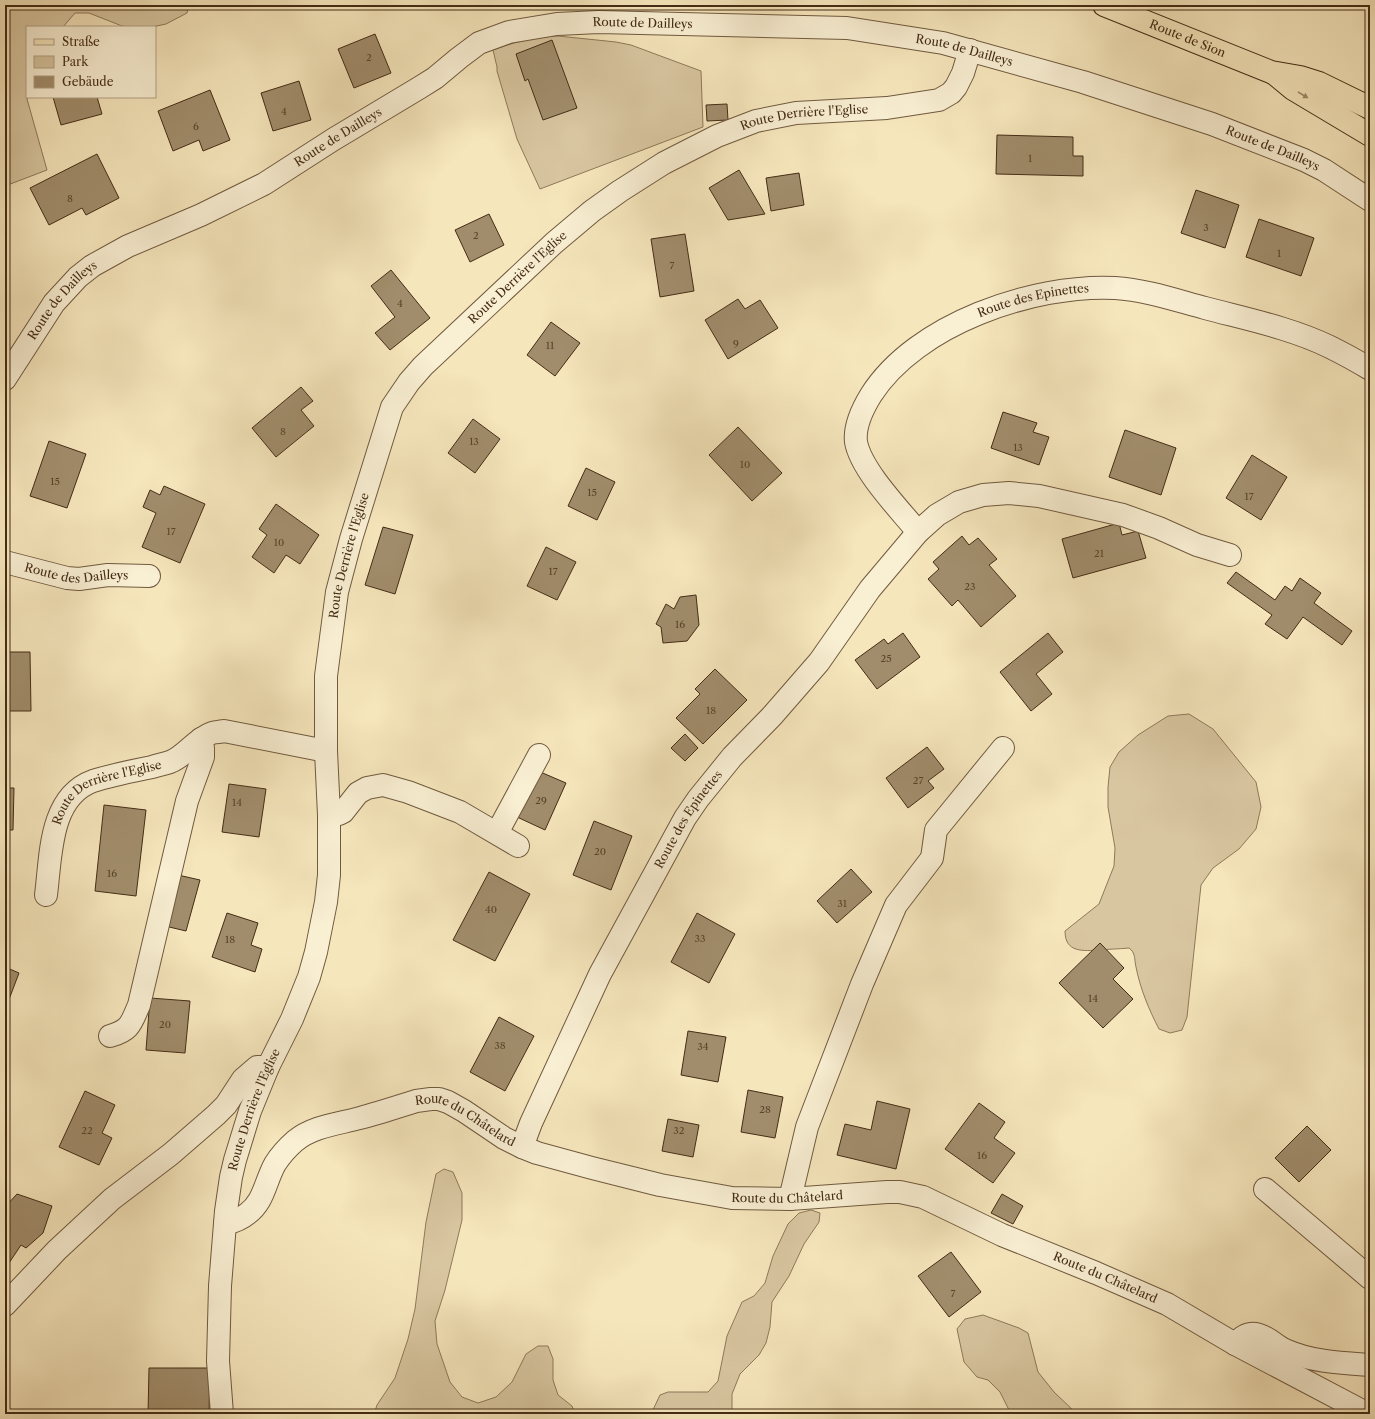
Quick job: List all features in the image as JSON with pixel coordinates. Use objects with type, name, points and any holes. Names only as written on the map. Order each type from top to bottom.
[{"type":"main road","name":"Route de Sion","points":[[1104,5],[1272,72],[1300,77],[1319,83],[1370,108]]},
{"type":"main road","name":"Route de Sion","points":[[1272,72],[1293,89],[1370,135]]},
{"type":"street","name":"Route de Dailleys","points":[[5,379],[54,303],[78,277],[92,266],[128,246],[201,215],[287,171],[334,139],[420,88],[474,47],[493,37],[509,32],[532,28],[572,23],[846,28],[936,41],[1083,82],[1212,124],[1304,160],[1324,170],[1370,200]]},
{"type":"street","name":"Route Derrière l'Eglise","points":[[222,1414],[219,1390],[218,1338],[220,1286],[227,1203],[235,1160],[250,1111],[268,1067],[292,1019],[309,977],[316,952],[326,902],[328,882],[329,815],[326,751],[326,676],[337,592],[351,539],[392,407],[423,366],[554,243],[592,211],[664,163],[718,136],[756,121],[796,113],[887,108],[939,100],[951,93],[956,87],[963,73],[970,50]]},
{"type":"street","name":"Route des Epinettes","points":[[918,532],[874,478],[860,452],[856,442],[856,433],[861,413],[876,387],[887,374],[913,350],[951,326],[997,307],[1025,299],[1069,290],[1113,288],[1131,289],[1273,326],[1303,336],[1329,346],[1370,369]]},
{"type":"street","name":"Route des Epinettes","points":[[522,1147],[531,1123],[600,974],[685,818],[698,799],[732,757],[772,716],[819,662],[870,590],[918,532],[937,515],[959,502],[983,495],[1009,493],[1039,496],[1123,515],[1160,528],[1197,545],[1230,555]]},
{"type":"street","name":"Route des Dailleys","points":[[5,562],[79,579],[108,575],[149,576]]},
{"type":"street","name":"Route Derrière l'Eglise","points":[[46,895],[54,835],[59,814],[68,801],[81,787],[93,781],[169,762],[182,756],[201,739],[211,733],[224,731],[326,751]]},
{"type":"street","points":[[110,1036],[121,1033],[130,1026],[139,1005],[187,801],[203,757],[204,748],[201,739]]},
{"type":"street","points":[[790,1199],[808,1127],[862,984],[896,906],[932,858],[936,830],[1003,748]]},
{"type":"street","points":[[497,833],[539,754]]},
{"type":"street","points":[[329,815],[343,812],[358,794],[367,788],[383,785],[408,792],[460,812],[518,846]]},
{"type":"street","points":[[5,1305],[57,1250],[112,1199],[171,1154],[216,1115],[226,1105],[243,1079],[257,1067],[268,1067]]},
{"type":"street","name":"Route du Châtelard","points":[[225,1224],[238,1220],[249,1214],[263,1195],[270,1175],[278,1161],[288,1148],[304,1135],[325,1127],[423,1099],[439,1099],[456,1106],[504,1138],[537,1153],[660,1185],[732,1198],[790,1199],[888,1192],[900,1192],[923,1197],[1002,1235],[1096,1273],[1167,1304],[1235,1344],[1368,1414]]},
{"type":"street","points":[[1265,1189],[1370,1278]]},
{"type":"street","points":[[1235,1344],[1242,1336],[1258,1334],[1284,1350],[1302,1356],[1334,1363],[1370,1365]]},
{"type":"green space","points":[[16,5],[189,5],[187,13],[166,24],[156,26],[122,26],[89,13],[75,13],[64,26],[26,26],[26,98],[28,98],[27,99],[47,170],[5,186],[5,8]]},
{"type":"green space","points":[[558,36],[631,45],[701,71],[703,127],[540,189],[517,139],[497,71],[493,50],[525,40]]},
{"type":"green space","points":[[1189,714],[1213,729],[1256,782],[1261,807],[1256,829],[1239,849],[1213,868],[1201,885],[1187,1017],[1182,1030],[1170,1033],[1159,1029],[1142,991],[1134,954],[1129,948],[1087,951],[1076,949],[1068,943],[1065,931],[1099,904],[1114,866],[1115,848],[1108,807],[1110,767],[1119,752],[1138,735],[1168,716]]},
{"type":"green space","points":[[444,1169],[453,1172],[462,1193],[462,1220],[445,1290],[435,1321],[437,1344],[450,1382],[462,1397],[478,1403],[496,1397],[512,1382],[526,1354],[538,1346],[548,1346],[553,1359],[553,1380],[558,1395],[572,1406],[575,1414],[374,1414],[377,1405],[395,1378],[408,1339],[415,1309],[426,1222],[436,1174]]},
{"type":"green space","points":[[811,1210],[820,1213],[819,1222],[804,1244],[789,1276],[772,1302],[770,1327],[766,1343],[759,1355],[740,1374],[732,1394],[733,1414],[651,1414],[660,1395],[668,1392],[708,1392],[718,1381],[727,1336],[742,1302],[754,1296],[765,1283],[773,1256],[788,1224],[799,1213]]},
{"type":"green space","points":[[983,1315],[1019,1328],[1028,1333],[1038,1372],[1054,1392],[1077,1414],[1011,1414],[1000,1392],[988,1380],[977,1377],[964,1362],[957,1329],[965,1319]]},
{"type":"building","points":[[375,34],[391,73],[354,88],[338,49]]},
{"type":"building","points":[[552,40],[577,108],[543,120],[528,79],[525,81],[516,54]]},
{"type":"building","points":[[299,81],[311,120],[273,131],[261,93]]},
{"type":"building","points":[[210,90],[230,140],[203,151],[199,140],[173,151],[158,111]]},
{"type":"building","points":[[53,98],[97,98],[102,114],[61,125]]},
{"type":"building","points":[[727,104],[728,120],[707,121],[706,105]]},
{"type":"building","points":[[997,135],[1073,137],[1073,156],[1083,156],[1083,176],[996,174]]},
{"type":"building","points":[[97,154],[119,198],[86,215],[82,208],[49,225],[30,188]]},
{"type":"building","points":[[739,170],[765,214],[728,220],[709,188]]},
{"type":"building","points":[[799,173],[804,205],[771,211],[766,178]]},
{"type":"building","points":[[1196,190],[1239,205],[1225,248],[1181,233]]},
{"type":"building","points":[[489,214],[504,245],[470,262],[455,230]]},
{"type":"building","points":[[1259,219],[1314,238],[1301,276],[1246,257]]},
{"type":"building","points":[[685,234],[694,291],[660,297],[651,239]]},
{"type":"building","points":[[391,270],[430,318],[390,350],[375,333],[395,317],[371,286]]},
{"type":"building","points":[[738,299],[745,309],[760,300],[778,328],[728,359],[705,320]]},
{"type":"building","points":[[551,322],[580,343],[555,376],[527,355]]},
{"type":"building","points":[[301,387],[313,401],[301,410],[314,426],[276,457],[252,428]]},
{"type":"building","points":[[1003,412],[1037,423],[1033,432],[1049,437],[1039,465],[991,448]]},
{"type":"building","points":[[473,419],[500,439],[475,473],[448,453]]},
{"type":"building","points":[[738,427],[782,473],[752,501],[709,455]]},
{"type":"building","points":[[1125,430],[1176,448],[1161,495],[1109,477]]},
{"type":"building","points":[[49,441],[86,454],[67,508],[30,496]]},
{"type":"building","points":[[1252,455],[1287,477],[1261,520],[1226,498]]},
{"type":"building","points":[[586,468],[615,482],[597,520],[568,506]]},
{"type":"building","points":[[164,486],[205,504],[180,563],[142,547],[156,513],[143,507],[150,490],[160,495]]},
{"type":"building","points":[[276,504],[319,535],[300,564],[286,555],[274,573],[252,557],[267,535],[259,529]]},
{"type":"building","points":[[1119,523],[1122,535],[1138,531],[1146,558],[1073,578],[1062,539]]},
{"type":"building","points":[[383,527],[413,535],[395,594],[365,585]]},
{"type":"building","points":[[962,536],[969,545],[978,538],[997,559],[989,565],[1016,596],[981,627],[958,600],[952,606],[928,579],[939,569],[933,562]]},
{"type":"building","points":[[546,547],[576,562],[557,600],[527,586]]},
{"type":"building","points":[[1236,572],[1275,600],[1285,586],[1292,591],[1300,578],[1321,593],[1314,603],[1352,631],[1342,645],[1303,617],[1287,639],[1265,624],[1272,615],[1227,583]]},
{"type":"building","points":[[696,595],[699,625],[687,641],[663,643],[661,627],[656,624],[666,604],[674,609],[680,597]]},
{"type":"building","points":[[903,633],[920,657],[877,689],[855,660],[884,639],[888,644]]},
{"type":"building","points":[[1048,633],[1063,652],[1036,674],[1052,694],[1031,711],[1000,672]]},
{"type":"building","points":[[5,652],[30,652],[31,711],[5,711]]},
{"type":"building","points":[[715,669],[747,700],[703,744],[676,718],[700,694],[695,689]]},
{"type":"building","points":[[685,734],[698,748],[685,761],[671,748]]},
{"type":"building","points":[[927,747],[944,769],[928,781],[934,788],[908,808],[886,778]]},
{"type":"building","points":[[538,771],[566,783],[545,830],[517,817]]},
{"type":"building","points":[[229,784],[266,789],[259,837],[222,832]]},
{"type":"building","points":[[5,788],[14,788],[13,830],[6,830],[6,847]]},
{"type":"building","points":[[104,805],[146,810],[136,896],[95,891]]},
{"type":"building","points":[[594,821],[632,836],[611,890],[573,875]]},
{"type":"building","points":[[851,869],[872,892],[837,923],[817,901]]},
{"type":"building","points":[[489,872],[530,894],[495,961],[453,940]]},
{"type":"building","points":[[178,875],[200,880],[186,931],[165,926]]},
{"type":"building","points":[[227,913],[258,923],[251,945],[262,949],[255,972],[212,957]]},
{"type":"building","points":[[697,913],[735,934],[709,983],[671,962]]},
{"type":"building","points":[[1100,943],[1124,968],[1113,979],[1133,999],[1103,1028],[1059,983]]},
{"type":"building","points":[[5,967],[19,973],[5,1010]]},
{"type":"building","points":[[150,998],[190,1001],[185,1053],[146,1050]]},
{"type":"building","points":[[499,1017],[534,1036],[505,1091],[470,1072]]},
{"type":"building","points":[[688,1031],[726,1037],[718,1082],[681,1075]]},
{"type":"building","points":[[748,1090],[783,1097],[775,1138],[741,1132]]},
{"type":"building","points":[[85,1091],[115,1105],[102,1133],[112,1138],[99,1165],[59,1147]]},
{"type":"building","points":[[877,1101],[910,1109],[896,1169],[837,1155],[845,1124],[871,1130]]},
{"type":"building","points":[[979,1103],[1005,1122],[994,1138],[1015,1153],[993,1183],[945,1149]]},
{"type":"building","points":[[668,1119],[699,1125],[693,1157],[662,1151]]},
{"type":"building","points":[[1307,1126],[1331,1150],[1299,1182],[1275,1158]]},
{"type":"building","points":[[17,1194],[52,1206],[43,1233],[26,1248],[21,1245],[9,1263],[5,1261],[5,1207]]},
{"type":"building","points":[[1002,1194],[1023,1206],[1013,1224],[991,1213]]},
{"type":"building","points":[[951,1252],[981,1292],[949,1317],[918,1276]]},
{"type":"building","points":[[149,1368],[210,1368],[209,1414],[148,1414]]}]
